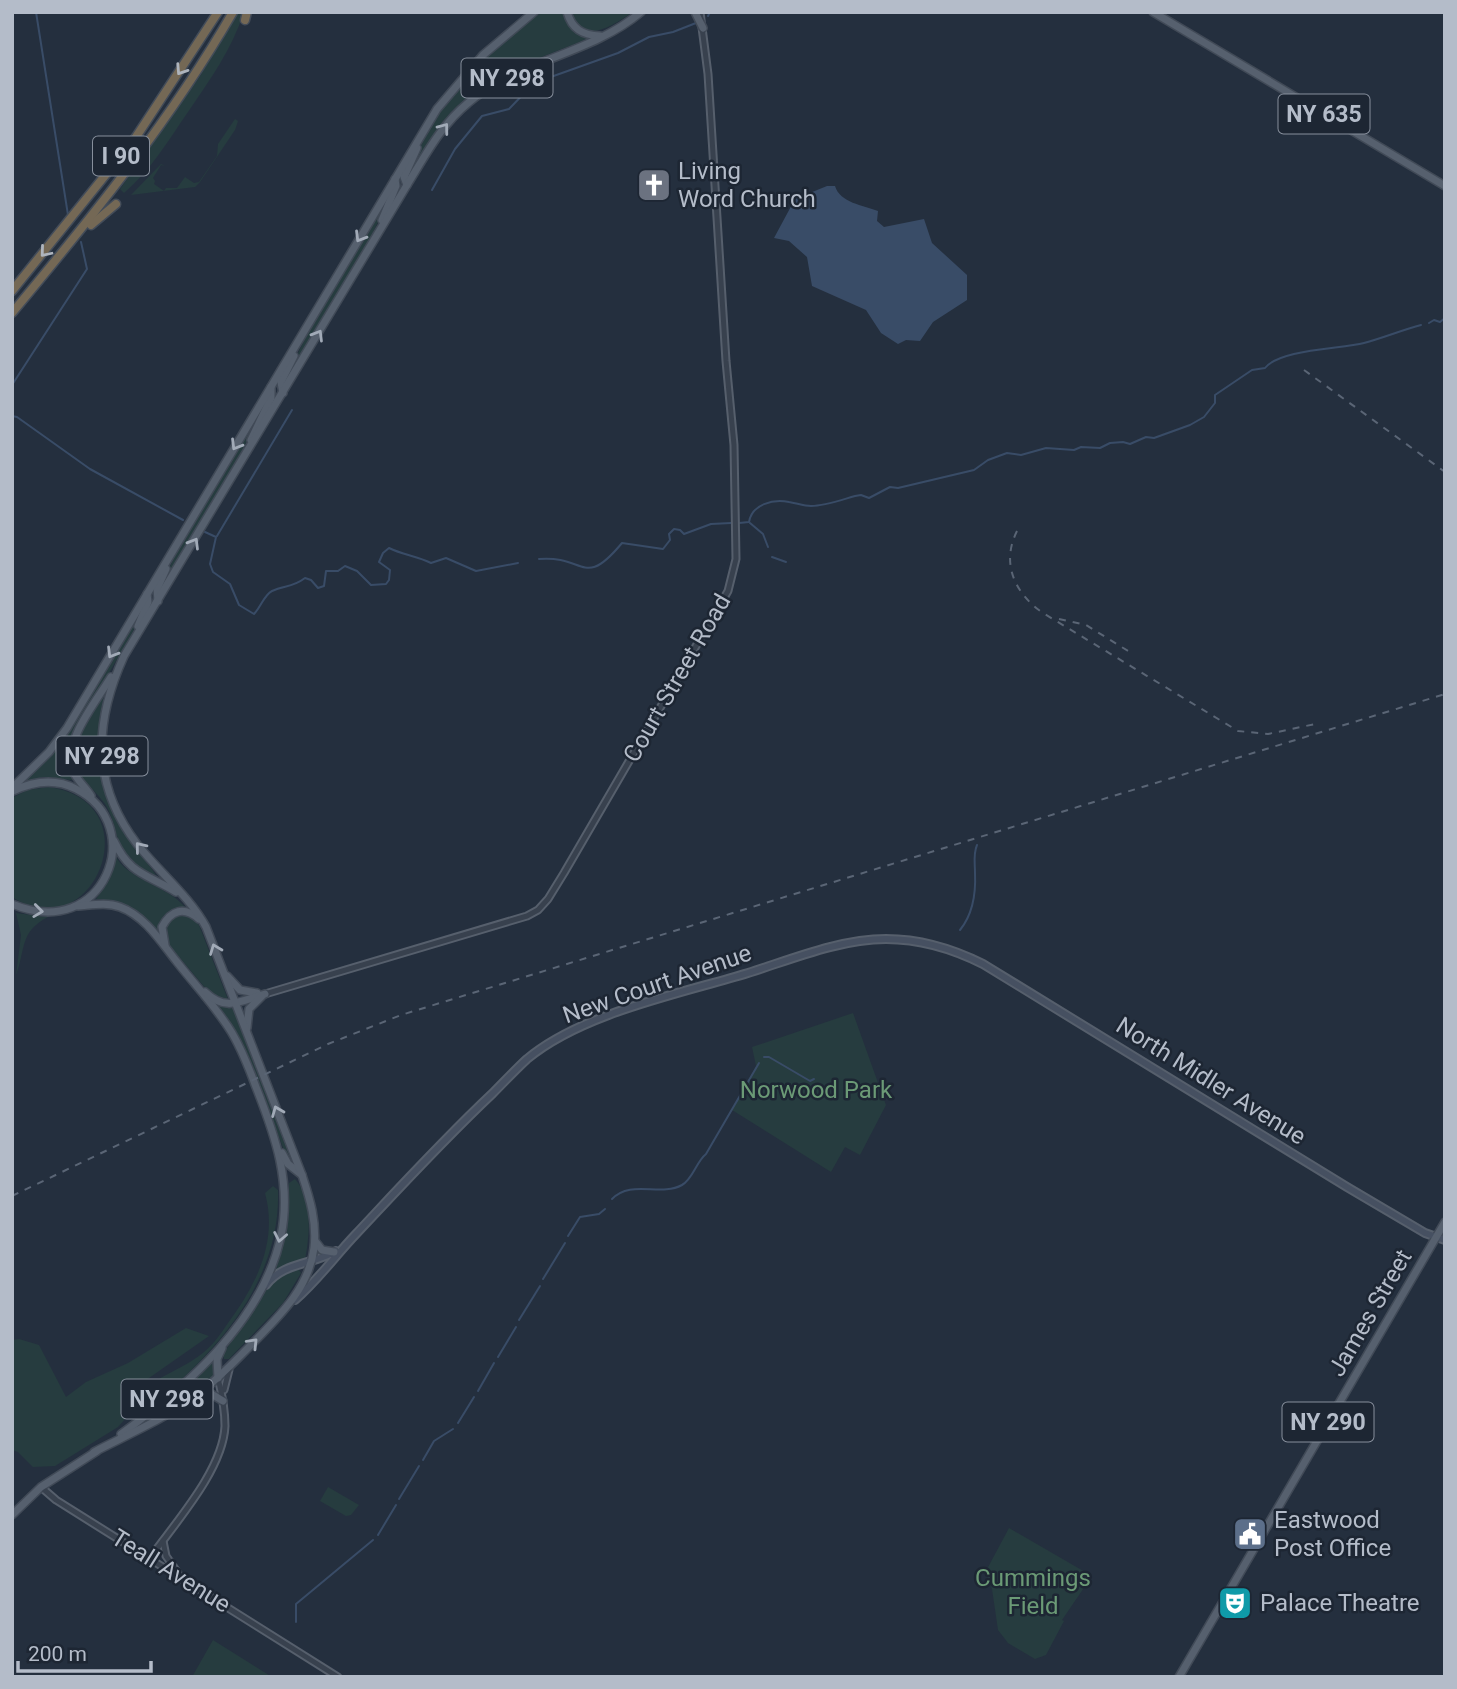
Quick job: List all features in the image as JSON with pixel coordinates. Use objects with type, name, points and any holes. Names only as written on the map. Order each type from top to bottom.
[{"type":"highway","name":"I 90","points":[[12,291],[136,137],[218,12]]},
{"type":"highway","name":"I 90","points":[[12,313],[150,141],[233,12]]},
{"type":"highway","points":[[75,237],[116,204]]},
{"type":"main road","name":"NY 298","points":[[12,790],[59,741],[431,119],[451,91],[483,55],[534,12]]},
{"type":"main road","points":[[567,12],[570,23],[578,31],[603,36]]},
{"type":"main road","name":"NY 298","points":[[95,802],[75,774],[70,754],[75,736],[407,185],[446,125],[474,98],[496,83],[603,36],[641,12]]},
{"type":"main road","points":[[695,12],[703,28]]},
{"type":"main road","name":"NY 635","points":[[1153,12],[1445,186]]},
{"type":"main road","points":[[407,185],[404,177],[431,119]]},
{"type":"main road","points":[[372,244],[396,186],[395,178]]},
{"type":"main road","points":[[283,393],[281,382],[309,323]]},
{"type":"main road","points":[[244,459],[271,398],[271,386]]},
{"type":"main road","points":[[158,601],[157,589],[176,544]]},
{"type":"main road","points":[[133,640],[148,602],[146,594]]},
{"type":"main road","name":"NY 298","points":[[94,1452],[166,1414],[218,1378],[289,1304],[302,1285],[311,1261],[315,1239],[312,1208],[302,1175],[206,928],[185,898],[128,830],[116,809],[105,776],[101,741],[103,722],[108,695],[124,656]]},
{"type":"main road","points":[[12,790],[34,783],[61,783],[84,793],[95,802],[105,817],[111,835],[111,859],[104,879],[78,906]]},
{"type":"main road","name":"NY 298","points":[[111,835],[121,857],[132,869],[185,898]]},
{"type":"main road","name":"NY 298","points":[[12,904],[40,913],[104,904],[127,910],[144,922],[229,1029],[244,1056],[278,1146],[284,1198],[281,1234],[276,1254],[260,1293],[203,1366],[174,1394],[41,1487],[12,1515]]},
{"type":"main road","points":[[167,949],[162,927],[166,919],[174,913],[188,912],[206,928]]},
{"type":"main road","name":"New Court Avenue","points":[[289,1304],[307,1289],[351,1238],[521,1064],[575,1028],[629,1009],[851,943],[875,939],[903,940],[930,944],[967,956]]},
{"type":"main road","name":"North Midler Avenue","points":[[967,956],[1134,1055],[1347,1187],[1445,1240]]},
{"type":"main road","points":[[223,971],[240,990],[265,994]]},
{"type":"main road","points":[[193,982],[216,1002],[225,1004],[265,994]]},
{"type":"main road","points":[[248,1036],[249,1009],[265,994]]},
{"type":"main road","points":[[278,1146],[288,1164],[302,1175]]},
{"type":"main road","name":"James Street","points":[[1179,1677],[1445,1223]]},
{"type":"main road","name":"New Court Avenue","points":[[260,1293],[278,1272],[334,1252],[351,1238]]},
{"type":"main road","points":[[315,1239],[322,1250],[334,1252]]},
{"type":"main road","points":[[218,1378],[217,1359],[229,1335]]},
{"type":"main road","points":[[217,1359],[220,1364],[230,1366]]},
{"type":"main road","points":[[201,1392],[208,1392],[223,1401]]},
{"type":"street","name":"Court Street Road","points":[[265,994],[527,916],[538,910],[564,873],[728,591],[736,559],[734,444],[700,12]]},
{"type":"street","points":[[150,1558],[214,1466],[224,1435],[225,1378],[230,1366]]},
{"type":"street","points":[[218,1378],[223,1401]]},
{"type":"street","name":"Teall Avenue","points":[[41,1487],[56,1500],[338,1677]]},
{"type":"street","points":[[163,1540],[166,1556],[182,1578]]},
{"type":"green space","points":[[238,12],[244,12],[239,26],[212,76],[159,155],[124,193],[120,189],[200,76]]},
{"type":"green space","points":[[542,12],[564,12],[572,29],[589,38],[516,68],[482,87],[451,112],[408,173],[434,122],[460,86],[499,46]]},
{"type":"green space","points":[[570,12],[633,12],[607,27],[590,31],[575,23]]},
{"type":"green space","points":[[235,119],[238,121],[235,130],[200,182],[195,187],[164,191],[166,188],[177,188],[185,177],[194,183],[199,182],[217,156],[218,144]]},
{"type":"green space","points":[[161,164],[165,166],[161,165],[153,178],[154,184],[164,191],[131,195]]},
{"type":"green space","points":[[393,190],[369,241],[284,382],[317,314]]},
{"type":"green space","points":[[268,399],[233,468],[159,589],[186,533]]},
{"type":"green space","points":[[144,606],[133,631],[72,738],[68,759],[72,780],[43,777],[21,782],[61,742]]},
{"type":"green space","points":[[104,695],[98,748],[102,782],[107,799],[123,831],[156,875],[139,867],[125,855],[105,804],[78,769],[75,754],[78,739]]},
{"type":"green space","points":[[49,787],[81,798],[99,818],[105,843],[100,868],[87,890],[67,905],[41,908],[12,897],[12,798],[27,790]]},
{"type":"green space","points":[[115,855],[129,871],[168,893],[187,909],[175,910],[166,915],[160,923],[158,935],[131,910],[96,899],[106,885]]},
{"type":"green space","points":[[16,913],[48,917],[28,935],[16,975],[21,935]]},
{"type":"green space","points":[[181,914],[190,916],[199,925],[229,1002],[213,997],[167,943],[164,930],[171,918]]},
{"type":"green space","points":[[215,1005],[232,1006],[293,1165],[286,1156],[248,1059]]},
{"type":"green space","name":"Norwood Park","points":[[853,1013],[886,1105],[860,1155],[845,1147],[831,1172],[732,1110],[756,1066],[752,1047]]},
{"type":"green space","points":[[295,1179],[305,1197],[309,1218],[305,1260],[276,1269],[286,1231],[289,1183]]},
{"type":"green space","points":[[273,1186],[278,1190],[276,1222],[269,1253],[258,1282],[224,1335],[180,1381],[156,1402],[150,1401],[146,1393],[149,1385],[208,1349],[248,1293],[267,1245],[269,1228],[265,1193]]},
{"type":"green space","points":[[293,1269],[301,1273],[283,1303],[229,1359],[224,1359],[223,1354],[272,1281]]},
{"type":"green space","points":[[186,1328],[209,1336],[139,1385],[132,1411],[118,1427],[55,1466],[33,1467],[18,1452],[12,1450],[12,1340],[19,1339],[39,1345],[66,1397],[86,1382],[128,1363]]},
{"type":"green space","points":[[212,1359],[214,1376],[183,1401],[163,1409],[163,1405]]},
{"type":"green space","points":[[328,1487],[359,1505],[351,1515],[346,1516],[320,1501]]},
{"type":"green space","name":"Cummings Field","points":[[1009,1528],[1092,1576],[1062,1620],[1064,1621],[1046,1655],[1035,1659],[1008,1643],[998,1630],[992,1589],[986,1571]]},
{"type":"green space","points":[[213,1640],[272,1677],[192,1677]]},
{"type":"water","points":[[827,186],[835,186],[847,200],[878,211],[877,221],[884,227],[924,219],[932,243],[967,275],[967,300],[933,322],[920,341],[906,340],[898,344],[881,333],[866,310],[812,286],[807,257],[789,241],[774,238],[795,199]]},
{"type":"waterway","points":[[36,12],[68,215]]},
{"type":"waterway","points":[[708,16],[710,12]]},
{"type":"waterway","points":[[432,190],[455,149],[482,116],[509,109],[534,83],[618,53],[649,37],[696,23]]},
{"type":"waterway","points":[[12,385],[87,269],[81,242]]},
{"type":"waterway","points":[[1429,323],[1434,320],[1440,322],[1445,318]]},
{"type":"waterway","points":[[739,523],[749,522],[754,511],[770,502],[783,501],[811,506],[861,495],[869,498],[890,487],[898,488],[974,470],[988,460],[1007,453],[1021,455],[1046,448],[1100,448],[1110,443],[1130,444],[1146,437],[1154,438],[1204,417],[1215,403],[1215,395],[1252,370],[1265,368],[1283,357],[1297,353],[1364,343],[1421,325]]},
{"type":"waterway","points":[[217,536],[292,410]]},
{"type":"waterway","points":[[12,416],[90,469],[183,520]]},
{"type":"waterway","points":[[539,559],[566,561],[591,568],[609,557],[622,543],[663,549],[674,529],[684,534],[711,524],[731,523]]},
{"type":"waterway","points":[[750,523],[763,534],[768,547]]},
{"type":"waterway","points":[[205,532],[216,537],[210,564],[213,572],[230,584],[239,605],[254,614],[272,591],[305,578],[318,588],[324,586],[326,571],[338,571],[345,566],[357,571],[371,585],[386,584],[390,570],[379,562],[389,548],[431,563],[446,558],[476,571],[518,563]]},
{"type":"waterway","points":[[772,557],[786,562]]},
{"type":"waterway","points":[[960,930],[973,903],[977,845]]},
{"type":"waterway","points":[[764,1057],[769,1057],[810,1081],[814,1079]]},
{"type":"waterway","points":[[612,1199],[628,1190],[673,1188],[686,1182],[706,1154],[759,1063]]},
{"type":"waterway","points":[[568,1236],[580,1217],[599,1214],[605,1209]]},
{"type":"waterway","points":[[543,1279],[565,1243]]},
{"type":"waterway","points":[[519,1320],[540,1286]]},
{"type":"waterway","points":[[498,1357],[516,1327]]},
{"type":"waterway","points":[[478,1391],[494,1363]]},
{"type":"waterway","points":[[458,1423],[474,1397]]},
{"type":"waterway","points":[[423,1460],[434,1441],[453,1429]]},
{"type":"waterway","points":[[399,1499],[419,1466]]},
{"type":"waterway","points":[[378,1535],[396,1505]]},
{"type":"waterway","points":[[296,1622],[296,1604],[373,1540]]},
{"type":"railway","points":[[1304,370],[1445,472]]},
{"type":"railway","points":[[1017,531],[1010,554],[1013,576],[1024,596],[1043,613],[1238,731],[1268,734],[1315,724]]},
{"type":"railway","points":[[1059,619],[1086,625],[1133,654]]},
{"type":"railway","points":[[12,1196],[328,1044],[401,1015],[1445,694]]},
{"type":"place","name":"Living Word Church","points":[[654,185]]},
{"type":"place","name":"Eastwood Post Office","points":[[1250,1534]]},
{"type":"place","name":"Palace Theatre","points":[[1235,1603]]}]
